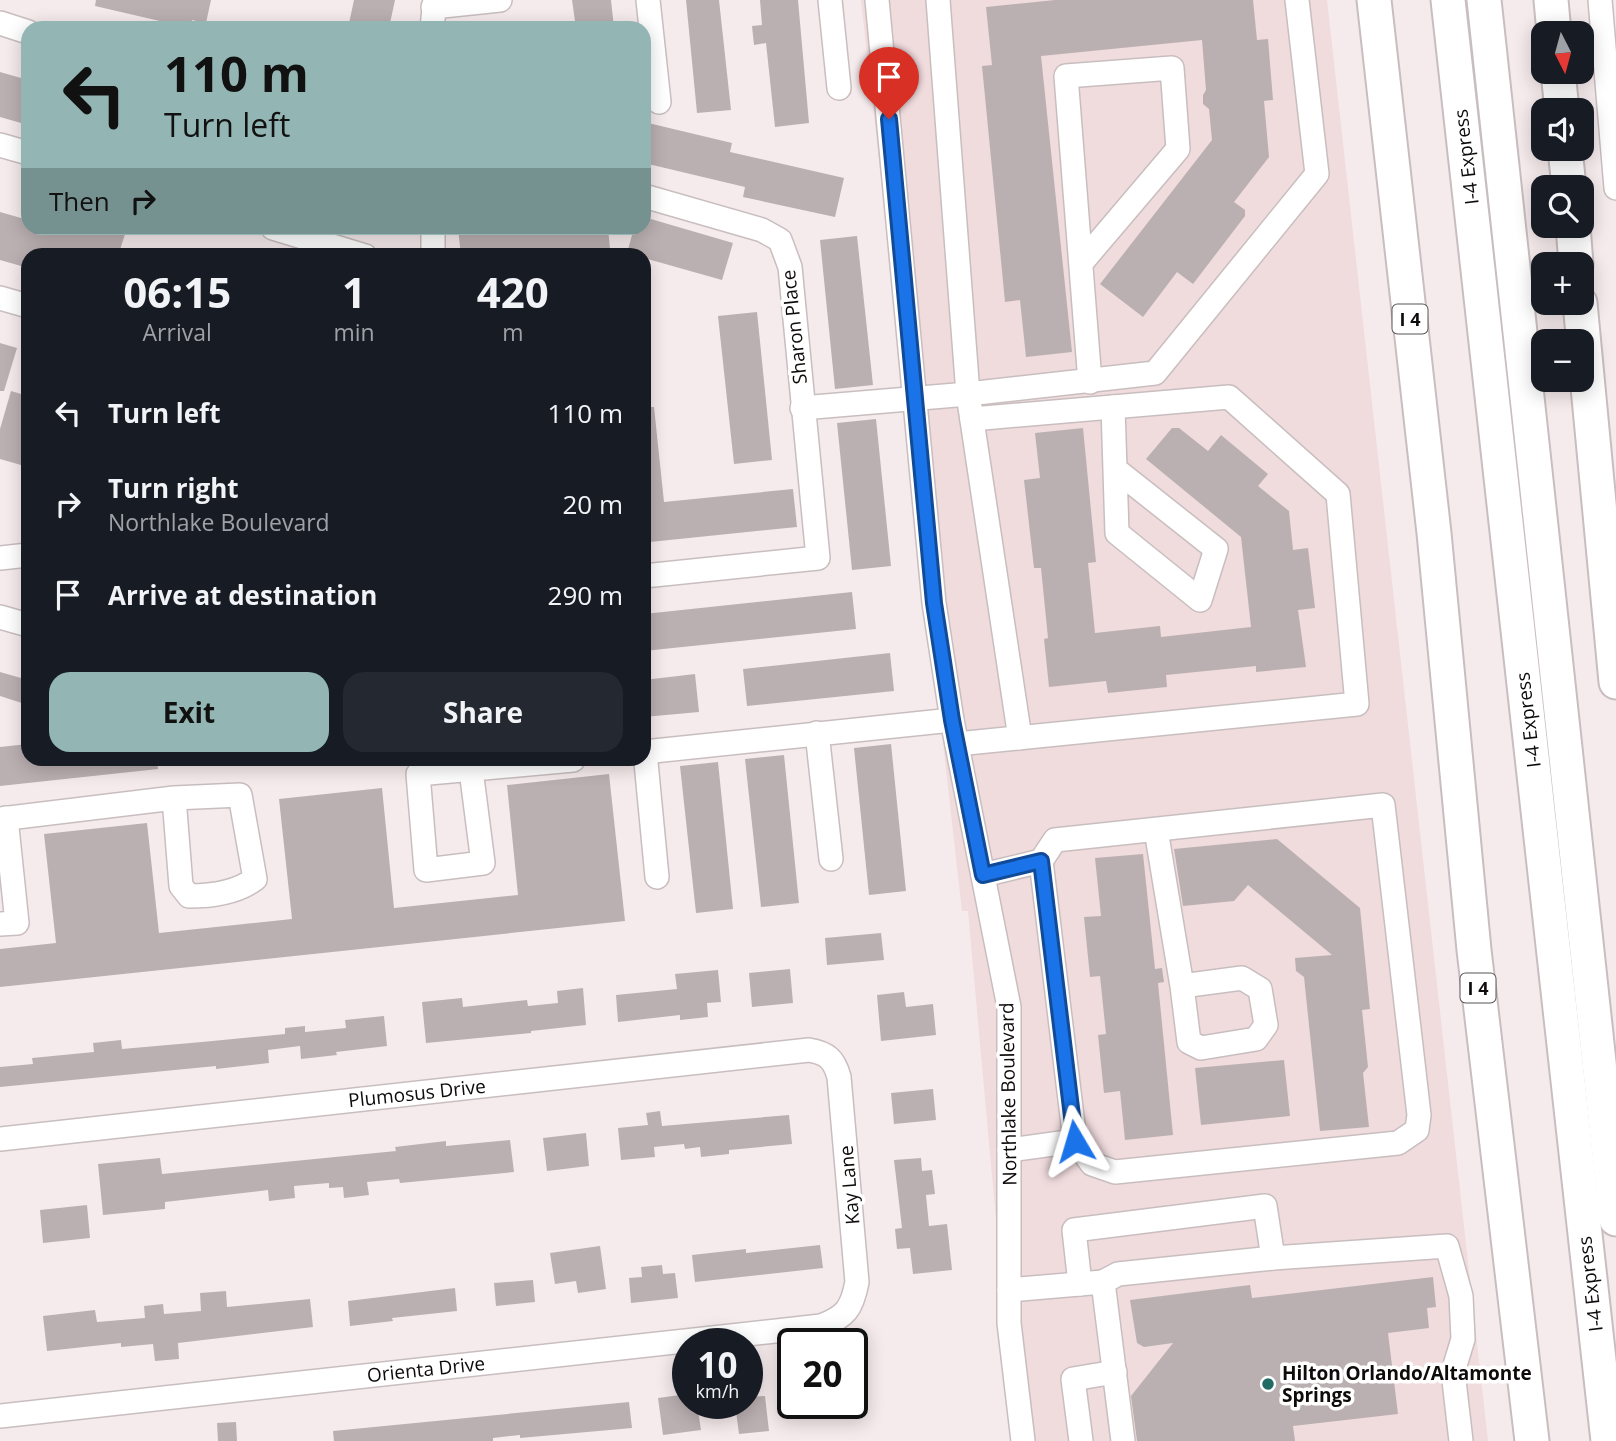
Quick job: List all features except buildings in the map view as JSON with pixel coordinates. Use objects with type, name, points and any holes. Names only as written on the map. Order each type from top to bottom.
[{"type":"highway","name":"I 4","points":[[1374,0],[1434,533],[1474,950],[1532,1441]]},
{"type":"highway","name":"I-4 Express","points":[[1448,0],[1608,1441]]},
{"type":"highway","name":"I-4 Express","points":[[1484,0],[1616,1219]]},
{"type":"highway","points":[[1551,0],[1554,21]]},
{"type":"highway","points":[[1581,315],[1616,682]]},
{"type":"street","points":[[433,12],[500,0]]},
{"type":"street","points":[[648,0],[650,21]]},
{"type":"street","points":[[830,0],[839,88]]},
{"type":"street","name":"Northlake Boulevard","points":[[877,0],[934,603],[952,720],[1009,1007],[1009,1323],[1023,1441]]},
{"type":"street","points":[[938,0],[968,394],[1020,737]]},
{"type":"street","points":[[802,408],[1090,382],[1155,373],[1317,174],[1297,0]]},
{"type":"street","points":[[1600,0],[1611,77],[1616,188]]},
{"type":"street","points":[[0,23],[21,30]]},
{"type":"street","points":[[651,28],[659,102]]},
{"type":"street","points":[[1082,262],[1178,149],[1172,68],[1066,76],[1090,382]]},
{"type":"street","points":[[0,145],[21,151]]},
{"type":"street","name":"Sharon Place","points":[[651,198],[762,230],[780,240],[790,267],[818,558],[651,575]]},
{"type":"street","points":[[296,235],[339,248]]},
{"type":"street","points":[[0,298],[21,304]]},
{"type":"street","points":[[957,744],[1357,704],[1338,494],[1229,397],[972,419]]},
{"type":"street","points":[[1113,407],[1117,533],[1199,600],[1216,549],[1115,469]]},
{"type":"street","points":[[0,558],[21,553]]},
{"type":"street","points":[[0,617],[21,623]]},
{"type":"street","points":[[651,751],[952,720]]},
{"type":"street","points":[[817,733],[831,859]]},
{"type":"street","points":[[464,766],[418,775],[426,870],[484,863],[469,766]]},
{"type":"street","points":[[645,766],[657,877]]},
{"type":"street","points":[[0,924],[17,923],[3,818],[174,798],[240,795],[255,879],[243,888],[206,896],[189,896],[181,886],[174,798]]},
{"type":"street","points":[[983,875],[1041,861],[1055,841],[1383,805],[1419,1115],[1417,1130],[1398,1143],[1115,1172],[1092,1164],[1075,1141],[1041,861]]},
{"type":"street","points":[[1156,830],[1182,986]]},
{"type":"street","name":"Plumosus Drive","points":[[0,1139],[809,1051],[823,1053],[832,1059]]},
{"type":"street","name":"Kay Lane","points":[[832,1059],[839,1077],[857,1282],[855,1296],[848,1310]]},
{"type":"street","points":[[1009,1150],[1075,1141]]},
{"type":"street","points":[[1123,1441],[1115,1372],[1092,1283],[1074,1230],[1265,1206],[1273,1258]]},
{"type":"street","points":[[1009,1290],[1092,1283],[1118,1275],[1273,1258],[1447,1246],[1461,1296],[1463,1339],[1452,1372],[1461,1441]]},
{"type":"street","name":"Orienta Drive","points":[[0,1416],[821,1326],[838,1320],[848,1310]]},
{"type":"street","points":[[1081,1441],[1073,1379],[1115,1372]]},
{"type":"shaded area","points":[[861,0],[868,0],[902,366]]},
{"type":"shaded area","points":[[886,0],[1327,0],[1488,1441],[1032,1441],[1018,1322],[1018,1005],[961,718],[943,601]]},
{"type":"shaded area","points":[[934,663],[1000,1008],[1000,1264],[968,911],[962,911]]},
{"type":"place","name":"Hilton Orlando/Altamonte Springs","points":[[1268,1384]]},
{"type":"route","points":[[889,119],[934,603],[952,720],[983,875],[1041,861],[1075,1141]]}]
